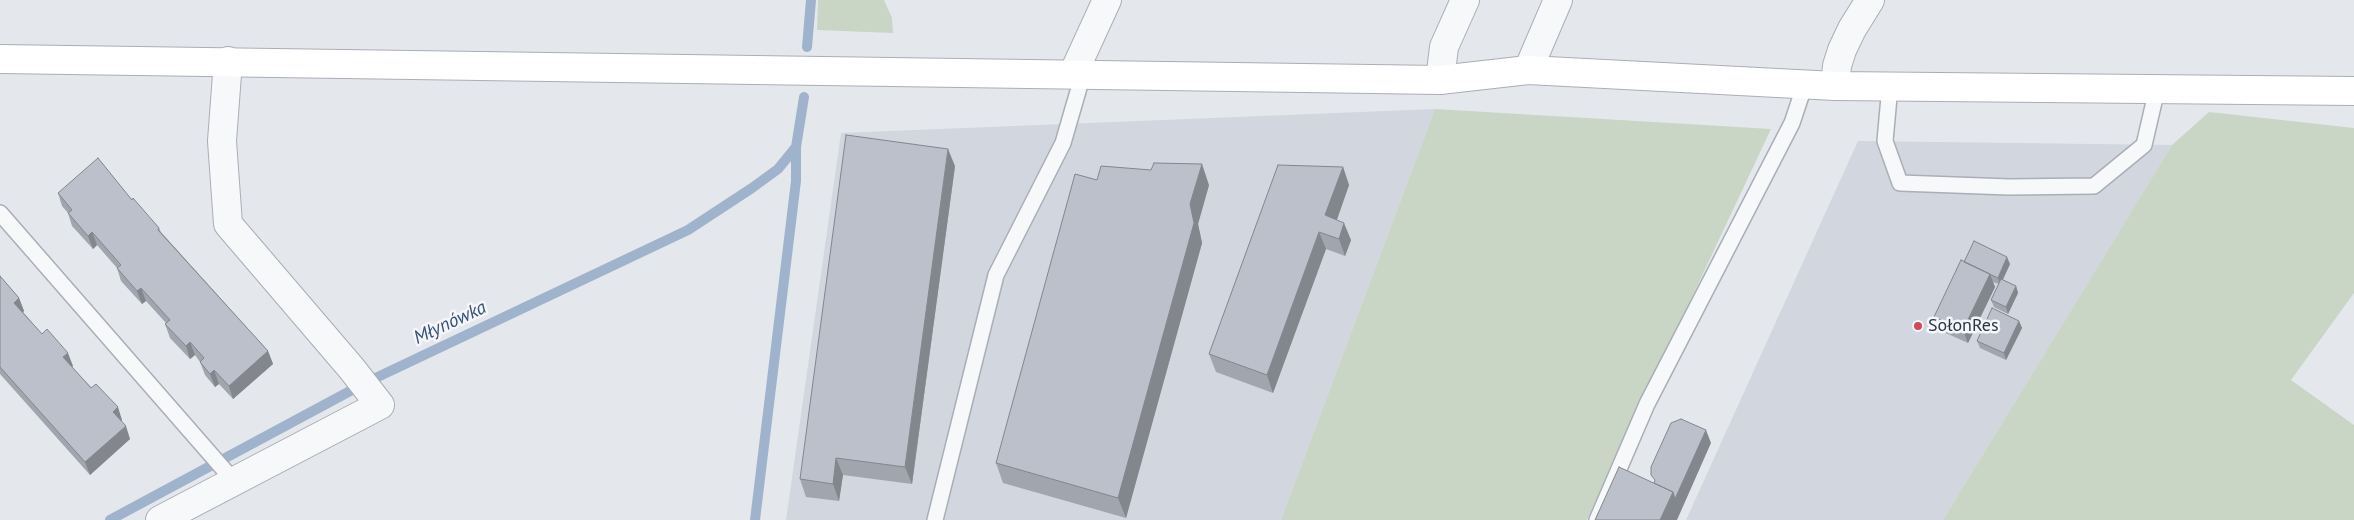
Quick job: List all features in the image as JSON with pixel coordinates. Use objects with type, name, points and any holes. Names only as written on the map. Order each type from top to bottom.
[{"type":"street","points":[[1078,74],[1107,0]]},
{"type":"street","points":[[1440,80],[1444,47],[1465,0]]},
{"type":"street","points":[[1528,70],[1558,0]]},
{"type":"street","points":[[1835,86],[1837,66],[1842,50],[1852,29],[1870,0]]},
{"type":"street","points":[[0,59],[1440,80],[1528,70],[1835,86],[2354,91]]},
{"type":"street","points":[[160,520],[380,405],[352,369],[228,224],[222,141],[228,61]]},
{"type":"lane","points":[[935,520],[996,275],[1063,143],[1078,74]]},
{"type":"lane","points":[[1597,520],[1647,404],[1792,122],[1805,84]]},
{"type":"lane","points":[[1890,86],[1885,141],[1900,183],[2009,187],[2094,186],[2144,145],[2157,89]]},
{"type":"lane","points":[[0,213],[234,480]]},
{"type":"shaded area","points":[[1435,109],[1281,520],[786,520],[841,133]]},
{"type":"shaded area","name":"SołonRes","points":[[1858,141],[2172,145],[1943,520],[1686,520]]},
{"type":"green space","points":[[818,0],[884,0],[892,18],[893,33],[817,30]]},
{"type":"green space","points":[[1435,109],[1771,129],[1587,520],[1281,520]]},
{"type":"green space","points":[[2209,112],[2354,128],[2354,293],[2291,380],[2354,425],[2354,520],[1943,520],[2172,145]]},
{"type":"building","points":[[846,135],[948,149],[905,467],[836,458],[833,484],[800,479]]},
{"type":"building","points":[[98,158],[132,200],[133,198],[159,228],[158,230],[268,351],[229,386],[214,370],[210,374],[200,362],[204,358],[190,342],[186,346],[165,324],[170,320],[141,288],[137,291],[117,268],[121,265],[92,232],[88,236],[68,213],[72,210],[58,193]]},
{"type":"building","points":[[1154,163],[1202,164],[1190,204],[1194,223],[1118,498],[996,463],[1075,174],[1097,180],[1101,166],[1151,170]]},
{"type":"building","points":[[1278,165],[1343,167],[1325,215],[1344,223],[1339,239],[1319,232],[1267,375],[1209,354]]},
{"type":"building","points":[[1974,241],[2007,257],[1998,278],[1964,262]]},
{"type":"building","points":[[1961,260],[1990,274],[1963,330],[1934,317]]},
{"type":"building","points":[[0,276],[19,298],[14,303],[42,334],[47,329],[68,353],[63,357],[91,388],[96,384],[118,407],[113,412],[126,426],[85,462],[0,367]]},
{"type":"building","points":[[2001,279],[2016,286],[2006,307],[1991,300]]},
{"type":"building","points":[[1992,308],[2019,321],[2004,353],[1977,341]]},
{"type":"building","points":[[1681,419],[1706,430],[1675,499],[1673,492],[1654,483],[1655,480],[1651,475],[1651,467],[1671,423]]},
{"type":"building","points":[[1619,467],[1673,492],[1660,520],[1595,520]]},
{"type":"waterway","name":"Młynówka","points":[[807,47],[811,0]]},
{"type":"waterway","name":"Młynówka","points":[[110,520],[365,383],[688,230],[778,169],[796,147],[804,97]]},
{"type":"waterway","name":"Młynówka","points":[[755,520],[796,181],[796,147]]},
{"type":"place","name":"SołonRes","points":[[1918,326]]}]
